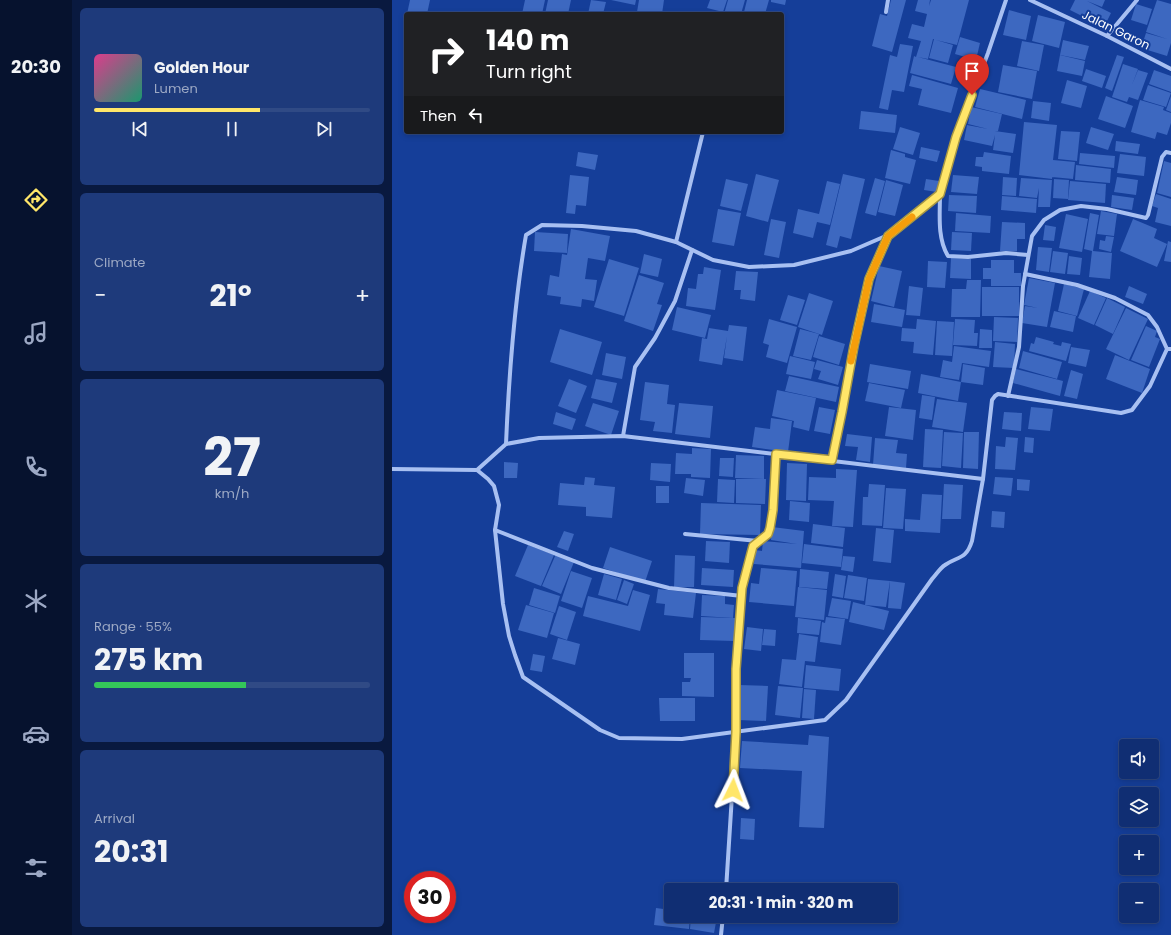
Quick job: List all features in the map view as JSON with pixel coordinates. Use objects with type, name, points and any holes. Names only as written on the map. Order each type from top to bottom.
[{"type":"street","points":[[886,12],[888,0]]},
{"type":"street","points":[[1006,0],[988,53],[956,137],[940,194],[940,236],[948,256],[968,257],[1006,253],[1028,255]]},
{"type":"street","name":"Jalan Garon","points":[[1030,0],[1107,36],[1171,69]]},
{"type":"street","points":[[1107,36],[1137,0]]},
{"type":"street","points":[[676,242],[703,134]]},
{"type":"street","points":[[1008,396],[1019,347],[1025,274],[1032,236],[1044,220],[1060,210],[1081,206],[1107,209],[1146,218],[1162,157],[1166,152],[1171,153]]},
{"type":"street","points":[[506,444],[510,359],[522,257],[526,235],[542,225],[582,226],[636,231],[676,242],[713,260],[749,267],[794,265],[851,251],[888,236],[940,194]]},
{"type":"street","points":[[832,460],[854,346],[869,279],[888,236]]},
{"type":"street","points":[[623,436],[635,367],[655,338],[675,301],[692,250]]},
{"type":"street","points":[[392,469],[477,470],[494,486],[499,505],[495,530],[504,610],[514,655],[523,677],[600,730],[619,738],[682,739],[825,720],[846,700],[932,579],[944,565],[962,558],[970,549],[982,479],[992,400],[995,396],[998,394],[1121,413],[1132,410],[1150,386],[1169,349],[1157,327],[1148,315],[1115,298],[1077,285],[1025,274]]},
{"type":"street","points":[[477,470],[506,444],[538,438],[623,436],[982,479]]},
{"type":"street","points":[[726,883],[736,732],[736,669],[742,596],[750,550],[758,541],[768,534],[770,528],[773,510],[776,454]]},
{"type":"street","points":[[495,530],[592,568],[669,588],[742,596]]},
{"type":"street","points":[[685,534],[758,541]]},
{"type":"street","points":[[721,935],[722,923]]},
{"type":"building","points":[[410,0],[430,0],[427,12],[407,12]]},
{"type":"building","points":[[525,0],[545,0],[542,12],[522,12]]},
{"type":"building","points":[[548,0],[571,0],[568,12],[545,12]]},
{"type":"building","points":[[591,0],[606,2],[604,12],[588,12]]},
{"type":"building","points":[[611,0],[636,0],[635,5]]},
{"type":"building","points":[[639,0],[664,0],[662,12],[637,12]]},
{"type":"building","points":[[710,0],[727,0],[723,12],[707,8]]},
{"type":"building","points":[[728,0],[745,0],[742,12],[725,12]]},
{"type":"building","points":[[747,0],[769,0],[766,12],[744,12]]},
{"type":"building","points":[[771,0],[786,0],[785,5],[771,2]]},
{"type":"building","points":[[891,0],[906,0],[892,52],[872,46],[880,14],[887,16]]},
{"type":"building","points":[[918,0],[930,0],[929,6],[931,0],[969,0],[957,45],[936,40],[953,45],[948,63],[929,58],[934,39],[928,59],[918,57],[956,67],[951,84],[910,73],[914,56],[916,57],[921,41],[908,38],[912,24],[924,27],[927,14],[915,11]]},
{"type":"building","points":[[1075,0],[1105,0],[1102,7],[1087,1],[1111,13],[1104,27],[1070,10]]},
{"type":"building","points":[[1157,0],[1171,4],[1171,43],[1167,56],[1141,48],[1146,33],[1167,39],[1146,32]]},
{"type":"building","points":[[1136,4],[1152,9],[1147,25],[1131,20]]},
{"type":"building","points":[[1009,10],[1031,16],[1026,40],[1003,35]]},
{"type":"building","points":[[1038,15],[1065,22],[1059,48],[1032,41]]},
{"type":"building","points":[[960,37],[980,43],[976,60],[955,54]]},
{"type":"building","points":[[1063,40],[1089,46],[1085,60],[1060,55]]},
{"type":"building","points":[[1022,41],[1044,45],[1039,71],[1017,66]]},
{"type":"building","points":[[900,44],[913,46],[904,92],[892,90],[888,110],[879,108],[890,55],[897,57]]},
{"type":"building","points":[[1060,55],[1085,61],[1082,76],[1057,71]]},
{"type":"building","points":[[1117,55],[1124,57],[1112,91],[1105,88]]},
{"type":"building","points":[[1123,64],[1138,69],[1132,85],[1138,70],[1148,73],[1138,100],[1129,97],[1127,102],[1112,97]]},
{"type":"building","points":[[1003,65],[1037,71],[1032,99],[998,92]]},
{"type":"building","points":[[1086,69],[1106,76],[1102,88],[1082,81]]},
{"type":"building","points":[[1154,70],[1171,76],[1171,92],[1149,84]]},
{"type":"building","points":[[912,75],[958,88],[951,113],[918,105],[922,89],[909,86]]},
{"type":"building","points":[[1067,80],[1087,86],[1081,108],[1061,103]]},
{"type":"building","points":[[1148,85],[1171,93],[1166,107],[1143,100]]},
{"type":"building","points":[[980,89],[1026,100],[1022,119],[975,107]]},
{"type":"building","points":[[1106,96],[1133,106],[1125,128],[1098,119]]},
{"type":"building","points":[[1171,96],[1171,112],[1166,110]]},
{"type":"building","points":[[1140,100],[1164,107],[1163,110],[1171,113],[1171,123],[1167,135],[1157,132],[1155,139],[1131,132]]},
{"type":"building","points":[[1033,101],[1051,103],[1049,121],[1031,118]]},
{"type":"building","points":[[971,107],[1002,114],[998,131],[995,131],[1016,134],[1013,153],[993,150],[995,135],[992,146],[964,140],[967,125],[988,129],[968,124]]},
{"type":"building","points":[[861,111],[897,115],[895,133],[859,129]]},
{"type":"building","points":[[1024,122],[1057,125],[1053,160],[1075,162],[1073,179],[1052,177],[1052,179],[1019,175]]},
{"type":"building","points":[[900,127],[920,133],[913,155],[893,149]]},
{"type":"building","points":[[1091,127],[1114,134],[1108,150],[1086,143]]},
{"type":"building","points":[[1061,131],[1080,132],[1077,161],[1058,159]]},
{"type":"building","points":[[1116,141],[1140,144],[1138,154],[1115,151]]},
{"type":"building","points":[[921,147],[940,151],[937,162],[919,158]]},
{"type":"building","points":[[891,150],[905,154],[905,157],[916,160],[910,184],[885,178]]},
{"type":"building","points":[[578,152],[598,155],[595,170],[576,166]]},
{"type":"building","points":[[984,152],[1011,156],[1009,174],[982,171],[982,167],[975,166],[976,157],[983,157]]},
{"type":"building","points":[[1080,153],[1115,156],[1114,168],[1079,164]]},
{"type":"building","points":[[1120,154],[1146,157],[1144,176],[1117,173]]},
{"type":"building","points":[[1164,161],[1171,163],[1171,197],[1157,193]]},
{"type":"building","points":[[1076,165],[1111,169],[1110,183],[1075,180]]},
{"type":"building","points":[[756,174],[779,180],[768,222],[746,216]]},
{"type":"building","points":[[843,174],[865,179],[851,239],[840,236],[837,248],[826,245]]},
{"type":"building","points":[[570,175],[589,177],[586,206],[576,205],[575,214],[566,213]]},
{"type":"building","points":[[953,175],[979,177],[977,194],[951,192]]},
{"type":"building","points":[[1003,177],[1017,178],[1016,196],[1002,195]]},
{"type":"building","points":[[1117,177],[1138,180],[1136,195],[1114,192]]},
{"type":"building","points":[[875,178],[885,181],[876,216],[865,213]]},
{"type":"building","points":[[1021,178],[1052,180],[1050,207],[1038,207],[1039,188],[1037,198],[1019,196]]},
{"type":"building","points":[[726,179],[748,184],[741,211],[720,206]]},
{"type":"building","points":[[926,179],[939,181],[937,192],[924,190]]},
{"type":"building","points":[[1054,179],[1069,180],[1068,199],[1053,198]]},
{"type":"building","points":[[886,180],[903,185],[895,216],[878,212]]},
{"type":"building","points":[[827,181],[840,184],[830,225],[817,222],[813,238],[793,233],[798,209],[819,214]]},
{"type":"building","points":[[1070,181],[1106,184],[1105,203],[1068,200]]},
{"type":"building","points":[[1156,194],[1171,199],[1171,226],[1155,222],[1158,208],[1152,206]]},
{"type":"building","points":[[949,195],[977,196],[976,213],[948,211]]},
{"type":"building","points":[[1112,195],[1134,198],[1132,210],[1111,207]]},
{"type":"building","points":[[1002,196],[1037,199],[1036,213],[1001,210]]},
{"type":"building","points":[[718,209],[741,213],[734,246],[712,242]]},
{"type":"building","points":[[1101,211],[1117,214],[1114,236],[1097,234]]},
{"type":"building","points":[[956,213],[991,216],[990,233],[955,231]]},
{"type":"building","points":[[1090,213],[1099,215],[1093,251],[1112,253],[1110,279],[1089,277],[1092,251],[1084,249]]},
{"type":"building","points":[[1066,214],[1088,219],[1082,252],[1059,248]]},
{"type":"building","points":[[771,219],[786,222],[779,258],[764,255]]},
{"type":"building","points":[[1133,219],[1157,229],[1154,238],[1167,244],[1157,267],[1120,251]]},
{"type":"building","points":[[1002,222],[1025,223],[1025,239],[1017,239],[1017,251],[1000,251]]},
{"type":"building","points":[[1045,225],[1056,227],[1054,241],[1043,240]]},
{"type":"building","points":[[571,229],[610,236],[605,261],[588,258],[585,279],[597,280],[594,301],[582,299],[581,307],[560,304],[561,297],[547,295],[550,275],[559,277],[562,254],[567,255]]},
{"type":"building","points":[[535,232],[568,234],[567,253],[534,251]]},
{"type":"building","points":[[952,232],[972,233],[971,251],[951,250]]},
{"type":"building","points":[[1106,236],[1114,237],[1111,252],[1099,249],[1100,240],[1105,241]]},
{"type":"building","points":[[1168,241],[1171,242],[1171,262],[1164,261]]},
{"type":"building","points":[[1038,247],[1052,248],[1049,272],[1036,270]]},
{"type":"building","points":[[1053,251],[1068,253],[1065,274],[1050,272]]},
{"type":"building","points":[[644,254],[662,259],[658,277],[640,273]]},
{"type":"building","points":[[1069,256],[1082,258],[1080,275],[1067,274]]},
{"type":"building","points":[[951,258],[971,259],[971,279],[950,278]]},
{"type":"building","points":[[609,259],[639,268],[624,316],[594,307]]},
{"type":"building","points":[[991,260],[1014,260],[1014,273],[1021,273],[1021,286],[991,286],[991,279],[983,279],[983,268],[991,268]]},
{"type":"building","points":[[928,261],[947,262],[945,288],[927,287]]},
{"type":"building","points":[[879,266],[902,271],[894,307],[871,301]]},
{"type":"building","points":[[704,267],[721,270],[715,310],[686,306],[688,288],[696,289],[698,274],[703,274]]},
{"type":"building","points":[[736,271],[758,272],[755,301],[740,299],[741,290],[734,290]]},
{"type":"building","points":[[639,275],[664,283],[657,304],[662,305],[653,331],[624,321]]},
{"type":"building","points":[[1029,278],[1055,283],[1047,327],[1022,323],[1025,306],[1038,308],[1024,305]]},
{"type":"building","points":[[967,280],[981,280],[980,317],[951,317],[952,289],[966,289]]},
{"type":"building","points":[[1064,284],[1084,289],[1077,316],[1058,311]]},
{"type":"building","points":[[909,286],[923,288],[920,316],[906,315]]},
{"type":"building","points":[[1129,286],[1147,294],[1143,304],[1125,297]]},
{"type":"building","points":[[982,287],[1019,287],[1019,316],[982,316]]},
{"type":"building","points":[[1090,291],[1106,298],[1094,325],[1078,318]]},
{"type":"building","points":[[809,293],[833,301],[822,335],[798,327]]},
{"type":"building","points":[[788,295],[805,300],[797,325],[780,320]]},
{"type":"building","points":[[1107,298],[1125,307],[1113,334],[1095,325]]},
{"type":"building","points":[[874,304],[905,310],[902,327],[871,322]]},
{"type":"building","points":[[677,307],[711,315],[705,338],[672,330]]},
{"type":"building","points":[[1126,308],[1148,319],[1129,360],[1106,349]]},
{"type":"building","points":[[1054,311],[1076,316],[1073,332],[1050,327]]},
{"type":"building","points":[[994,317],[1018,318],[1017,342],[993,341]]},
{"type":"building","points":[[769,319],[797,327],[787,363],[766,357],[769,345],[763,343]]},
{"type":"building","points":[[917,319],[936,321],[933,355],[913,353],[914,342],[901,341],[902,328],[916,329]]},
{"type":"building","points":[[955,319],[975,320],[974,333],[978,333],[977,346],[953,345]]},
{"type":"building","points":[[937,321],[954,322],[952,356],[935,355]]},
{"type":"building","points":[[729,325],[747,327],[743,361],[724,358],[727,336],[722,365],[699,361],[702,338],[707,339],[709,328],[728,331]]},
{"type":"building","points":[[1146,326],[1157,331],[1155,337],[1160,339],[1149,367],[1131,360]]},
{"type":"building","points":[[560,329],[602,342],[592,375],[550,362]]},
{"type":"building","points":[[800,329],[819,334],[811,360],[793,356]]},
{"type":"building","points":[[980,329],[992,330],[992,348],[979,348]]},
{"type":"building","points":[[819,336],[845,344],[839,365],[813,357]]},
{"type":"building","points":[[1036,337],[1054,342],[1053,344],[1061,346],[1062,342],[1071,344],[1066,361],[1029,351],[1031,343],[1034,344]]},
{"type":"building","points":[[995,342],[1015,344],[1014,368],[993,367]]},
{"type":"building","points":[[954,346],[991,351],[989,367],[962,363],[959,380],[940,377],[943,360],[952,362]]},
{"type":"building","points":[[1071,347],[1090,350],[1086,367],[1068,363]]},
{"type":"building","points":[[1023,351],[1062,362],[1057,379],[1019,368]]},
{"type":"building","points":[[606,353],[626,357],[622,379],[602,375]]},
{"type":"building","points":[[1115,355],[1150,369],[1142,393],[1106,379]]},
{"type":"building","points":[[790,356],[815,362],[811,379],[786,374]]},
{"type":"building","points":[[817,360],[843,367],[838,385],[818,379],[821,371],[814,369]]},
{"type":"building","points":[[870,364],[911,371],[908,389],[867,382]]},
{"type":"building","points":[[963,364],[985,368],[983,385],[961,382]]},
{"type":"building","points":[[1016,369],[1063,381],[1060,396],[1013,383]]},
{"type":"building","points":[[1071,370],[1083,374],[1077,399],[1064,396]]},
{"type":"building","points":[[921,374],[961,382],[958,401],[918,393]]},
{"type":"building","points":[[789,376],[839,387],[836,402],[785,391]]},
{"type":"building","points":[[569,379],[587,386],[576,413],[558,406]]},
{"type":"building","points":[[596,379],[617,383],[612,403],[591,398]]},
{"type":"building","points":[[645,382],[669,385],[667,404],[675,405],[672,433],[653,431],[655,422],[640,420]]},
{"type":"building","points":[[869,383],[905,390],[901,408],[865,401]]},
{"type":"building","points":[[777,390],[816,398],[809,431],[793,427],[794,421],[772,416]]},
{"type":"building","points":[[922,395],[935,397],[932,420],[919,418]]},
{"type":"building","points":[[937,399],[967,403],[963,432],[932,427]]},
{"type":"building","points":[[593,403],[619,411],[611,435],[585,426]]},
{"type":"building","points":[[679,403],[713,406],[710,438],[675,434]]},
{"type":"building","points":[[819,407],[835,410],[830,434],[814,431]]},
{"type":"building","points":[[889,407],[916,410],[913,440],[885,436]]},
{"type":"building","points":[[1031,407],[1053,409],[1050,431],[1028,429]]},
{"type":"building","points":[[556,412],[576,419],[572,430],[553,424]]},
{"type":"building","points":[[1004,412],[1022,413],[1021,431],[1002,429]]},
{"type":"building","points":[[771,418],[792,421],[788,452],[752,447],[755,427],[770,429]]},
{"type":"building","points":[[925,429],[943,430],[941,468],[923,467]]},
{"type":"building","points":[[944,432],[963,433],[961,468],[942,466]]},
{"type":"building","points":[[964,432],[979,432],[978,469],[963,468]]},
{"type":"building","points":[[847,434],[872,437],[870,462],[856,460],[858,447],[845,446]]},
{"type":"building","points":[[1006,437],[1018,438],[1015,470],[995,469],[996,446],[1005,447]]},
{"type":"building","points":[[1025,437],[1034,438],[1033,453],[1024,452]]},
{"type":"building","points":[[875,438],[898,440],[896,453],[907,454],[906,468],[873,465]]},
{"type":"building","points":[[692,448],[711,449],[710,478],[691,477],[691,474],[675,474],[676,453],[692,454]]},
{"type":"building","points":[[736,455],[764,456],[764,479],[735,478]]},
{"type":"building","points":[[720,458],[734,458],[733,477],[719,476]]},
{"type":"building","points":[[504,462],[518,463],[517,478],[504,478]]},
{"type":"building","points":[[651,463],[671,464],[670,482],[650,480]]},
{"type":"building","points":[[787,463],[807,464],[806,501],[786,500]]},
{"type":"building","points":[[836,469],[857,470],[853,527],[832,526],[834,501],[808,500],[809,477],[836,478]]},
{"type":"building","points":[[585,477],[595,478],[594,485],[615,487],[612,518],[586,516],[586,507],[558,505],[560,483],[584,485]]},
{"type":"building","points":[[995,477],[1013,478],[1011,496],[993,494]]},
{"type":"building","points":[[686,478],[705,480],[703,496],[684,493]]},
{"type":"building","points":[[718,479],[735,480],[734,503],[717,502]]},
{"type":"building","points":[[736,479],[766,479],[765,504],[736,503]]},
{"type":"building","points":[[1017,479],[1030,480],[1029,491],[1017,490]]},
{"type":"building","points":[[869,484],[885,485],[882,526],[862,525],[863,497],[868,497]]},
{"type":"building","points":[[944,484],[963,485],[961,519],[942,519]]},
{"type":"building","points":[[656,486],[669,486],[669,503],[656,503]]},
{"type":"building","points":[[886,488],[906,489],[903,529],[883,528]]},
{"type":"building","points":[[922,494],[942,495],[940,533],[905,531],[905,519],[920,520]]},
{"type":"building","points":[[790,501],[810,503],[809,522],[789,520]]},
{"type":"building","points":[[701,503],[761,505],[760,535],[700,534]]},
{"type":"building","points":[[992,511],[1005,512],[1004,528],[991,527]]},
{"type":"building","points":[[813,524],[845,528],[843,547],[811,543]]},
{"type":"building","points":[[772,527],[804,531],[801,568],[754,564],[755,550],[762,551],[763,541],[797,544],[771,540]]},
{"type":"building","points":[[876,528],[894,530],[891,563],[873,561]]},
{"type":"building","points":[[564,531],[574,534],[568,551],[557,547]]},
{"type":"building","points":[[706,541],[730,542],[729,563],[705,561]]},
{"type":"building","points":[[804,544],[843,549],[841,567],[802,563]]},
{"type":"building","points":[[528,545],[554,555],[541,586],[515,576]]},
{"type":"building","points":[[610,547],[652,561],[645,582],[603,568]]},
{"type":"building","points":[[556,554],[574,562],[561,594],[542,586]]},
{"type":"building","points":[[675,555],[695,556],[694,587],[674,587]]},
{"type":"building","points":[[843,556],[855,557],[853,572],[841,570]]},
{"type":"building","points":[[702,568],[734,570],[733,587],[701,585]]},
{"type":"building","points":[[761,568],[797,571],[794,606],[749,602],[751,583],[759,584]]},
{"type":"building","points":[[800,569],[829,572],[827,589],[799,587]]},
{"type":"building","points":[[571,571],[592,578],[582,608],[561,601]]},
{"type":"building","points":[[604,574],[622,579],[616,600],[598,595]]},
{"type":"building","points":[[835,574],[846,576],[843,598],[832,596]]},
{"type":"building","points":[[848,575],[867,578],[864,601],[844,598]]},
{"type":"building","points":[[868,579],[890,581],[886,607],[865,605]]},
{"type":"building","points":[[624,580],[634,584],[627,604],[617,600]]},
{"type":"building","points":[[890,581],[905,583],[901,609],[888,608]]},
{"type":"building","points":[[798,587],[827,590],[824,620],[795,617]]},
{"type":"building","points":[[534,588],[560,596],[555,613],[529,605]]},
{"type":"building","points":[[658,589],[696,593],[693,618],[664,615],[665,604],[656,603]]},
{"type":"building","points":[[633,590],[650,595],[640,631],[583,616],[588,596],[628,606]]},
{"type":"building","points":[[702,595],[725,596],[725,604],[734,605],[733,618],[701,616]]},
{"type":"building","points":[[832,598],[851,601],[848,619],[828,616]]},
{"type":"building","points":[[853,602],[889,611],[884,630],[849,622]]},
{"type":"building","points":[[526,605],[554,613],[547,638],[518,630]]},
{"type":"building","points":[[559,606],[576,612],[567,640],[550,634]]},
{"type":"building","points":[[701,617],[735,618],[735,641],[700,640]]},
{"type":"building","points":[[826,617],[845,619],[841,645],[820,642],[822,622],[825,623]]},
{"type":"building","points":[[798,618],[821,621],[819,635],[797,633]]},
{"type":"building","points":[[747,627],[763,629],[761,651],[744,649]]},
{"type":"building","points":[[764,629],[776,630],[775,646],[762,645]]},
{"type":"building","points":[[799,634],[818,637],[815,662],[805,661],[802,687],[779,684],[782,659],[796,660]]},
{"type":"building","points":[[558,638],[580,644],[575,665],[552,659]]},
{"type":"building","points":[[684,653],[714,653],[714,697],[682,696],[682,682],[690,682],[691,678],[684,678]]},
{"type":"building","points":[[533,654],[545,656],[542,672],[530,670]]},
{"type":"building","points":[[806,665],[841,669],[839,691],[804,688]]},
{"type":"building","points":[[739,685],[768,686],[766,721],[738,720]]},
{"type":"building","points":[[778,686],[803,688],[800,718],[775,715]]},
{"type":"building","points":[[804,689],[816,690],[814,719],[802,718]]},
{"type":"building","points":[[659,698],[695,698],[695,721],[660,721]]},
{"type":"building","points":[[809,735],[829,737],[824,828],[799,827],[802,771],[740,768],[742,741],[808,745]]},
{"type":"building","points":[[741,818],[755,819],[754,840],[740,839]]},
{"type":"building","points":[[656,908],[664,909],[664,923],[689,923],[689,929],[654,925]]},
{"type":"building","points":[[690,923],[716,923],[714,933],[690,929]]},
{"type":"slow traffic","points":[[851,361],[869,279],[888,236],[912,217]]},
{"type":"route","points":[[733,790],[736,732],[736,669],[742,588],[750,550],[768,534],[770,528],[773,510],[776,454],[832,460],[854,346],[869,279],[888,236],[940,194],[956,137],[972,95]]}]
